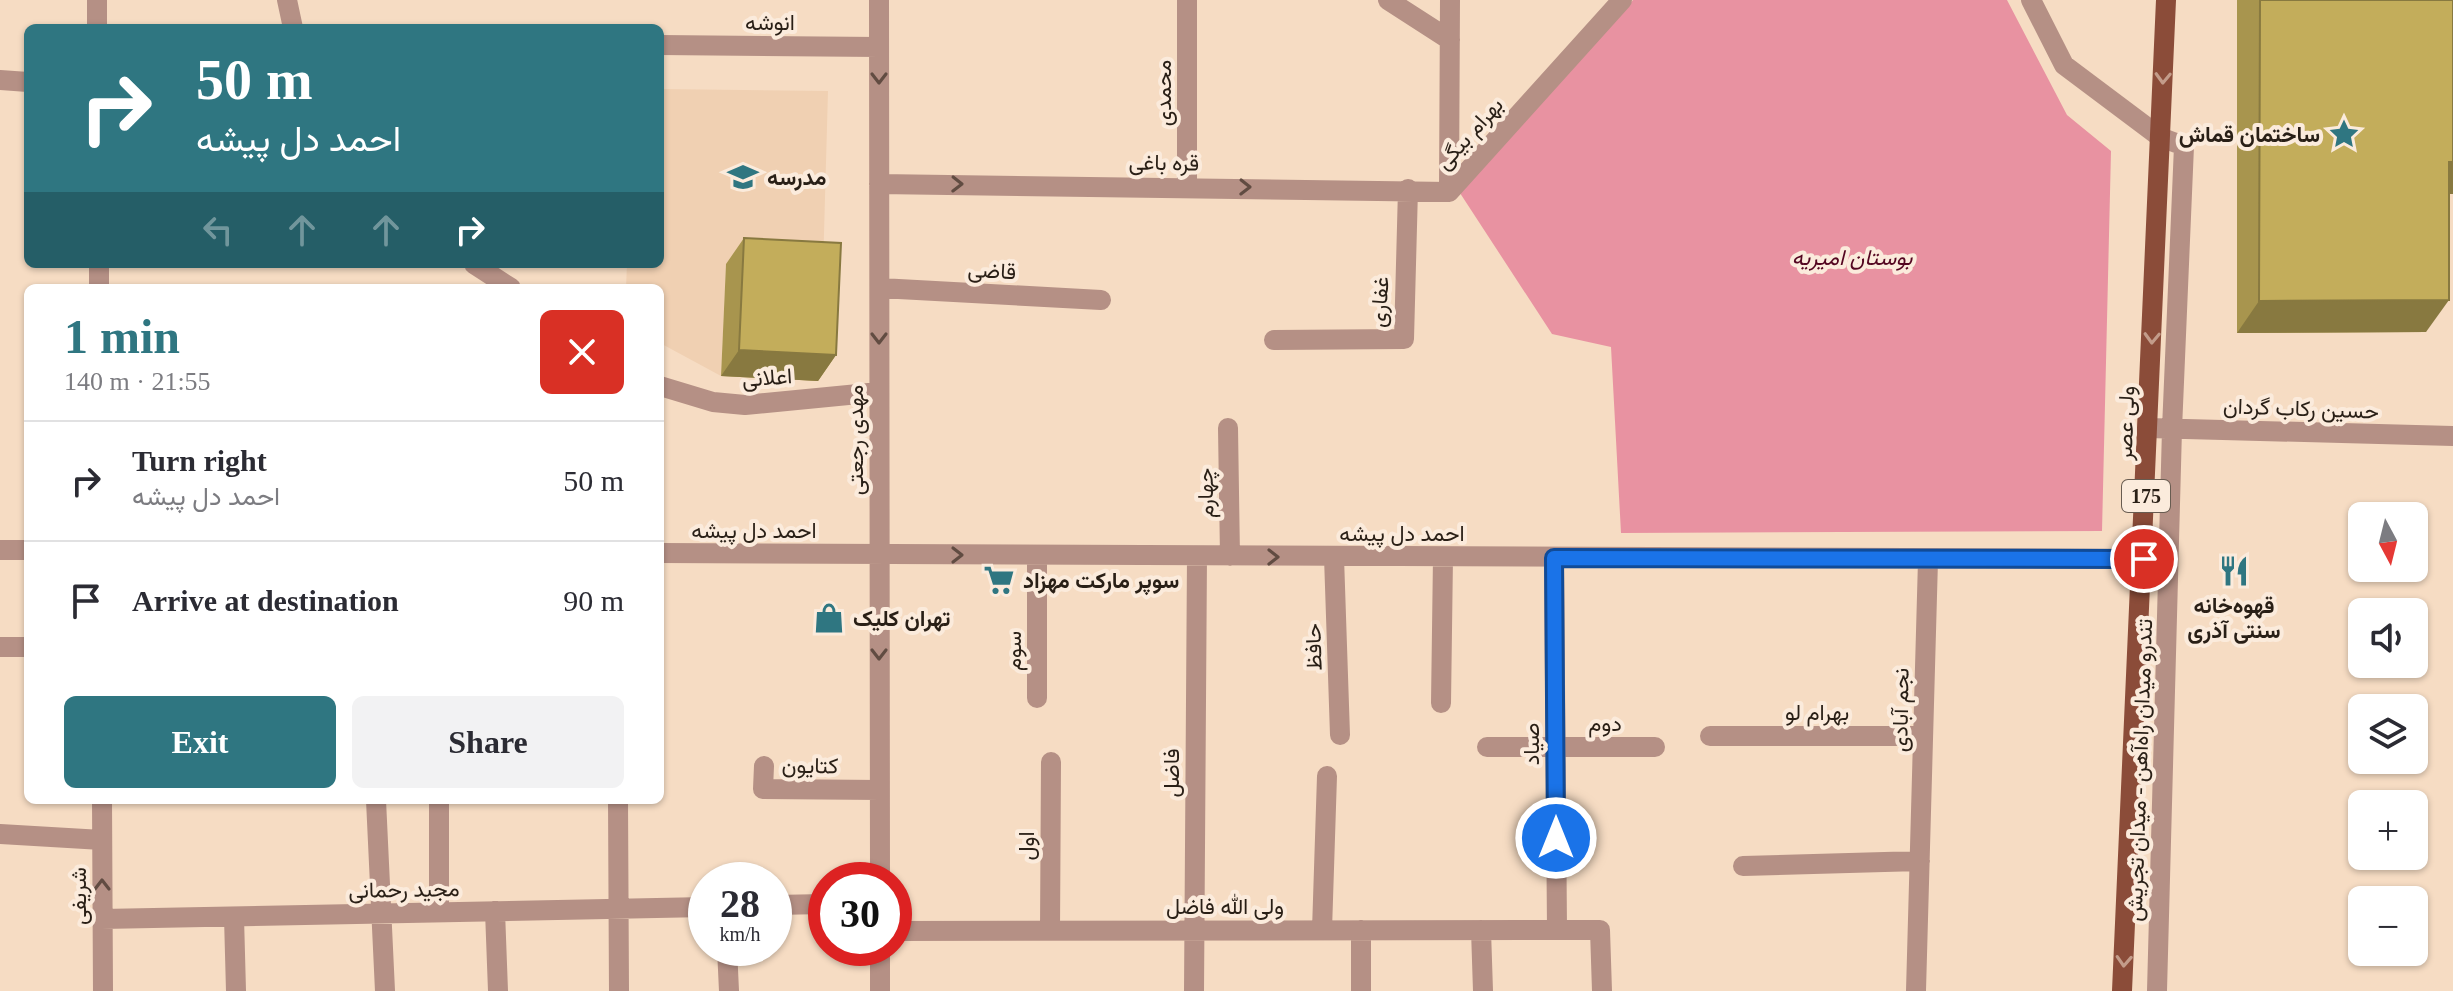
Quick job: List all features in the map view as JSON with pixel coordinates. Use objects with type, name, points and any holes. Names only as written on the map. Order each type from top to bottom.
[{"type":"main road","name":"ولی عصر","points":[[2122,991],[2144,559],[2166,0]]},
{"type":"street","points":[[97,0],[97,24]]},
{"type":"street","points":[[287,0],[292,24]]},
{"type":"street","name":"مهدی رجعتی","points":[[879,0],[880,862]]},
{"type":"street","name":"محمدی","points":[[1187,0],[1187,187]]},
{"type":"street","points":[[1388,0],[1450,40]]},
{"type":"street","name":"بهرام بیگی","points":[[1449,192],[1450,0]]},
{"type":"street","name":"بهرام بیگی","points":[[1449,192],[1622,0]]},
{"type":"street","name":"تندرو میدان راه‌آهن - میدان تجریش","points":[[2031,0],[2064,65],[2160,137],[2184,146],[2172,429],[2157,991]]},
{"type":"street","name":"انوشه","points":[[664,45],[879,47]]},
{"type":"street","points":[[0,80],[24,82]]},
{"type":"street","name":"قره باغی","points":[[879,184],[1408,189],[1449,192]]},
{"type":"street","name":"غفاری","points":[[1274,340],[1404,339],[1408,189]]},
{"type":"street","points":[[480,268],[505,284]]},
{"type":"street","name":"قاضی","points":[[880,288],[1101,300]]},
{"type":"street","name":"اعلانی","points":[[664,387],[713,402],[745,405],[879,392]]},
{"type":"street","name":"چهارم","points":[[1228,428],[1230,556]]},
{"type":"street","name":"حسین رکاب‌ گردان","points":[[2148,428],[2453,436]]},
{"type":"street","points":[[0,550],[24,550]]},
{"type":"street","name":"احمد دل پیشه","points":[[664,553],[2144,559]]},
{"type":"street","name":"سوم","points":[[1037,555],[1037,698]]},
{"type":"street","name":"فاضل","points":[[1194,991],[1197,556]]},
{"type":"street","name":"حافظ","points":[[1334,557],[1340,735]]},
{"type":"street","points":[[1441,703],[1443,557]]},
{"type":"street","name":"صیاد","points":[[1554,558],[1557,929]]},
{"type":"street","name":"نجم آبادی","points":[[1916,991],[1928,560]]},
{"type":"street","points":[[0,647],[24,647]]},
{"type":"street","name":"بهرام لو","points":[[1710,736],[1923,736]]},
{"type":"street","points":[[1487,747],[1555,747]]},
{"type":"street","name":"دوم","points":[[1555,747],[1655,747]]},
{"type":"street","name":"اول","points":[[1050,930],[1051,762]]},
{"type":"street","name":"کتایون","points":[[764,766],[763,789],[880,790]]},
{"type":"street","points":[[1322,930],[1327,776]]},
{"type":"street","name":"شریفی","points":[[102,804],[103,991]]},
{"type":"street","points":[[376,804],[385,991]]},
{"type":"street","points":[[439,804],[439,913]]},
{"type":"street","points":[[618,804],[619,991]]},
{"type":"street","points":[[0,834],[102,840]]},
{"type":"street","points":[[1743,866],[1920,861]]},
{"type":"street","name":"مجید رحمانی","points":[[102,919],[688,907]]},
{"type":"street","points":[[495,911],[498,991]]},
{"type":"street","points":[[234,917],[236,991]]},
{"type":"street","points":[[1361,930],[1361,991]]},
{"type":"street","points":[[1481,930],[1483,991]]},
{"type":"street","name":"ولی الله فاضل","points":[[912,931],[1600,930],[1602,991]]},
{"type":"street","points":[[728,966],[729,991]]},
{"type":"street","points":[[880,966],[880,991]]},
{"type":"shaded area","name":"مدرسه","points":[[664,89],[828,91],[823,269],[726,264],[721,376],[664,345],[664,284],[626,284],[627,268],[664,268]]},
{"type":"green space","name":"بوستان امیریه","points":[[1633,0],[2007,0],[2067,115],[2111,151],[2102,531],[1621,533],[1611,347],[1552,334],[1458,190]]},
{"type":"building","points":[[2260,0],[2453,0],[2449,300],[2259,301]]},
{"type":"building","points":[[744,238],[841,243],[836,355],[739,350]]},
{"type":"place","name":"ساختمان قماش","points":[[2344,134]]},
{"type":"place","name":"مدرسه","points":[[743,177]]},
{"type":"place","name":"قهوه‌خانه سنتی آذری","points":[[2234,571]]},
{"type":"place","name":"سوپر مارکت مهزاد","points":[[999,580]]},
{"type":"place","name":"تهران کلیک","points":[[829,618]]},
{"type":"route","points":[[1556,838],[1554,558],[2144,559]]}]
